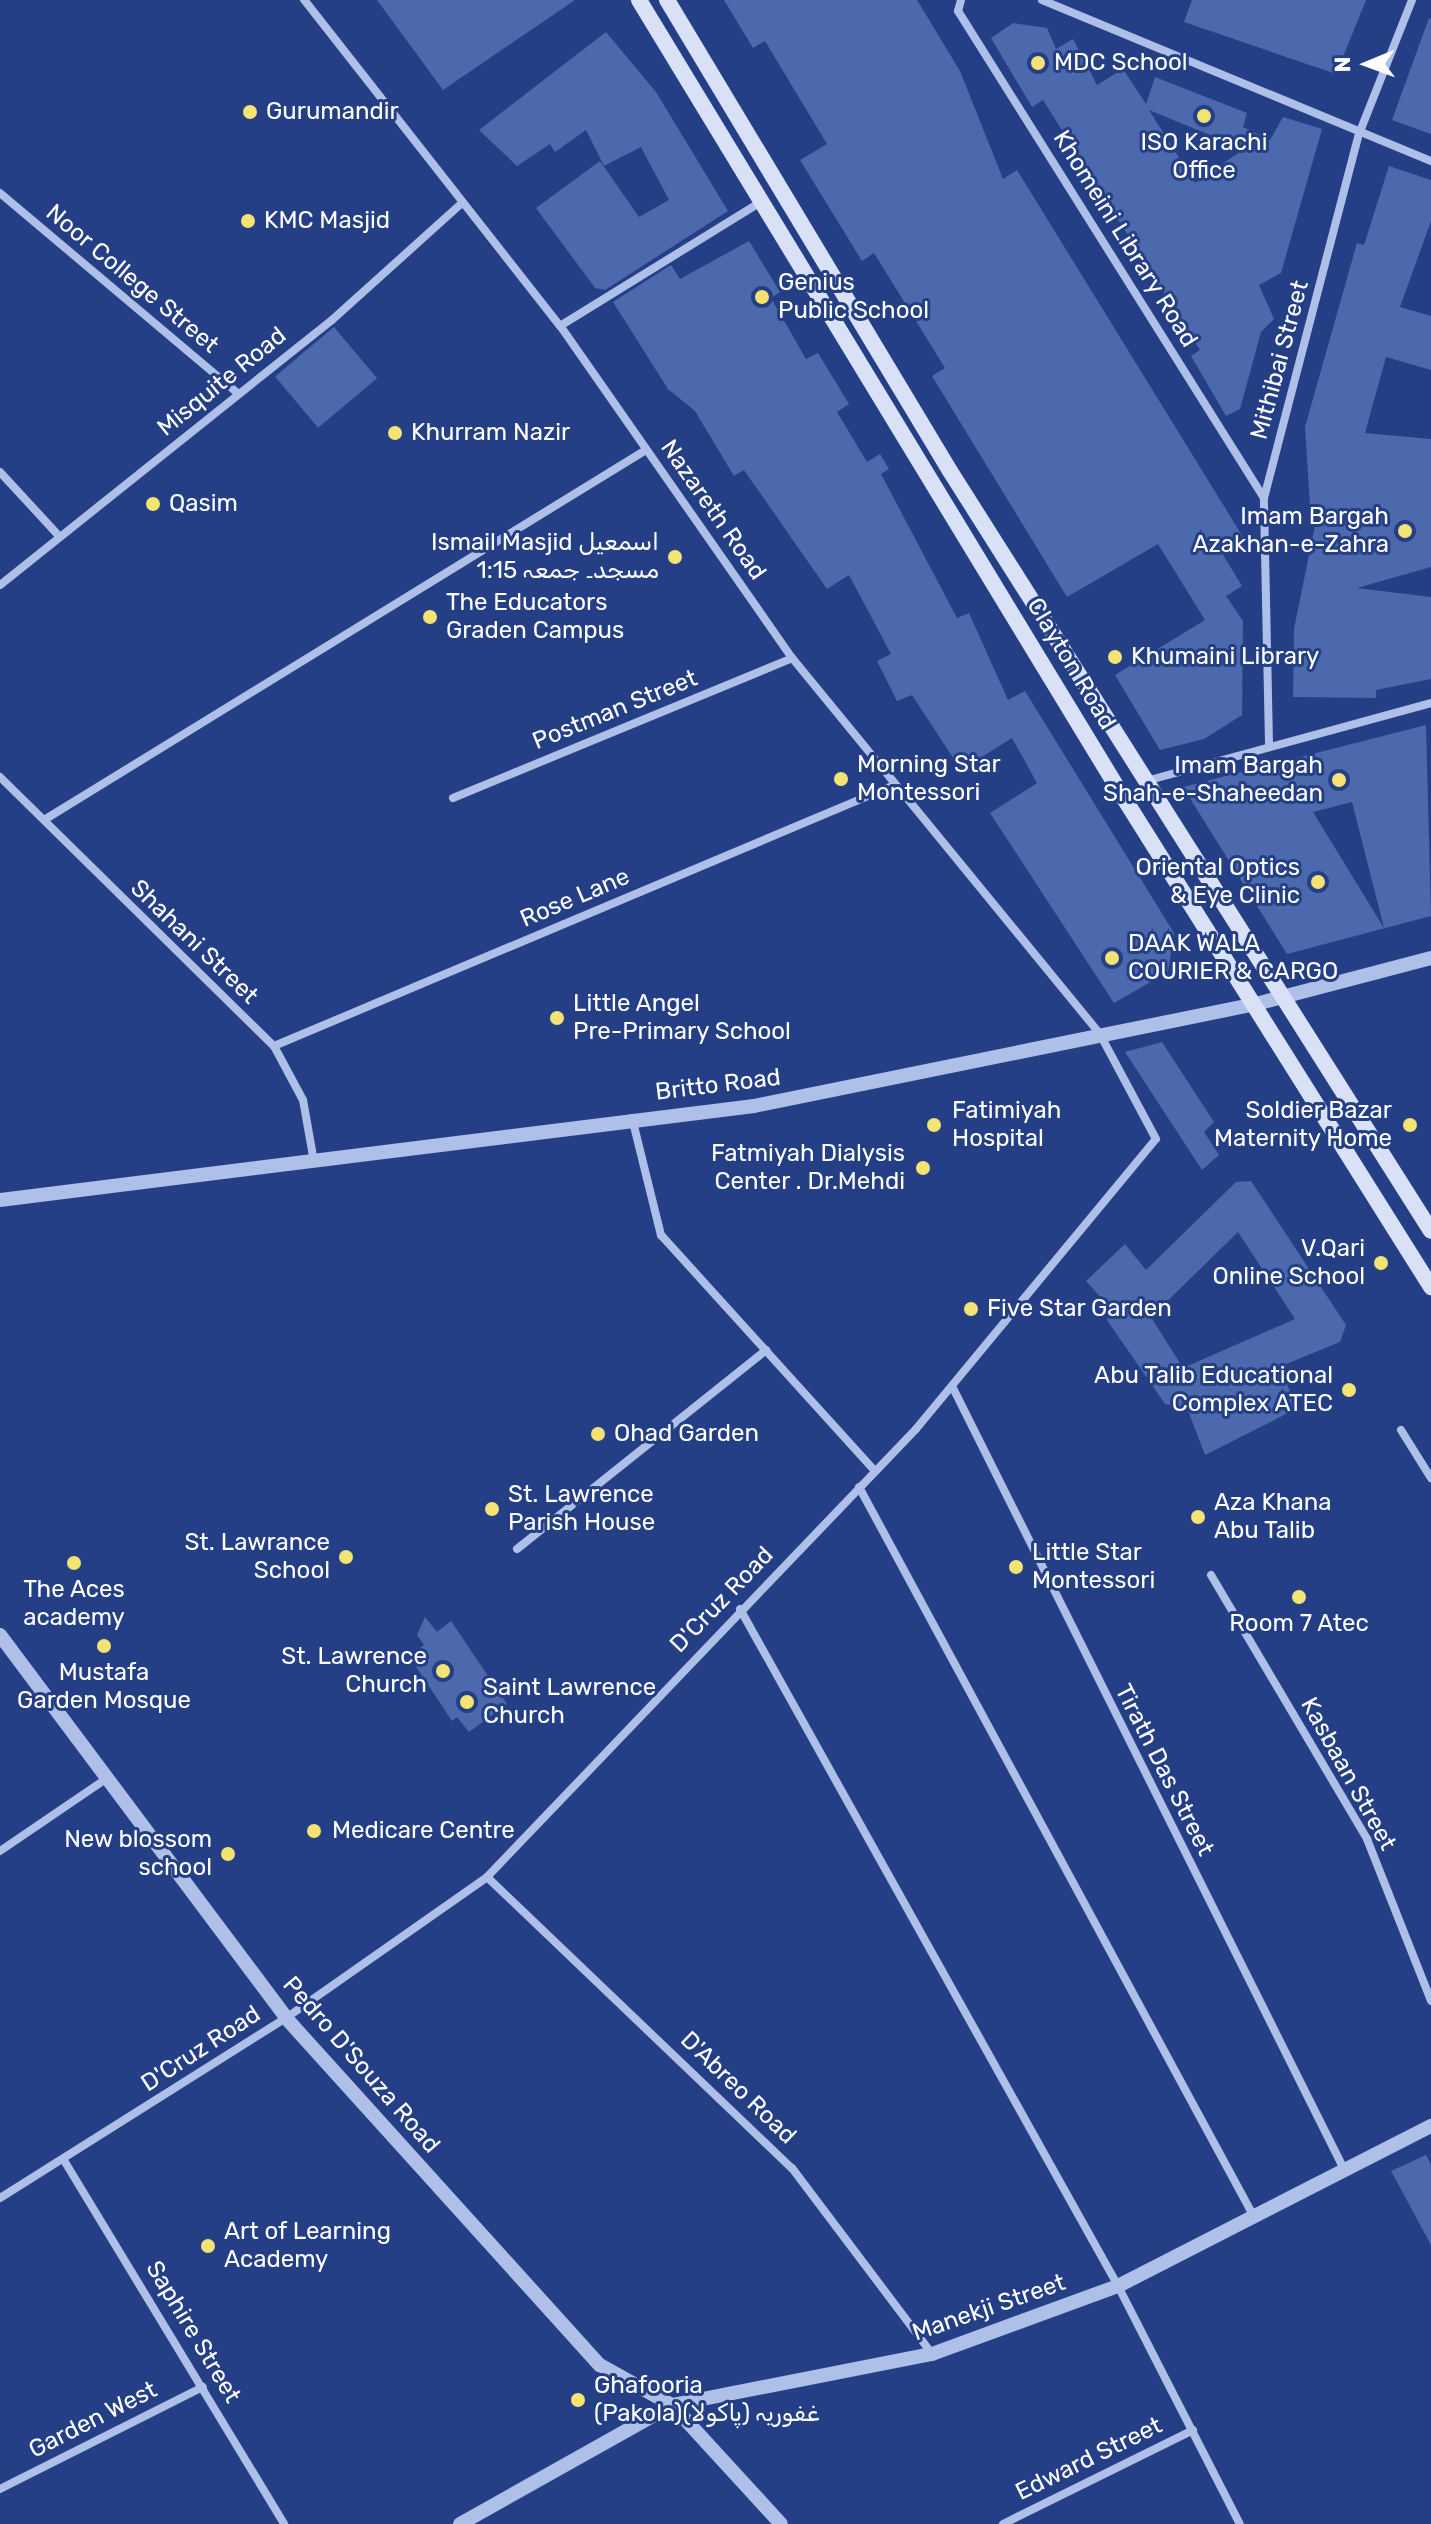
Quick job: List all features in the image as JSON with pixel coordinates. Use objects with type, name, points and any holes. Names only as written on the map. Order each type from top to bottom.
[{"type":"main road","name":"Clayton Road","points":[[639,0],[1431,1287]]},
{"type":"main road","name":"Clayton Road","points":[[667,0],[1145,782],[1431,1231]]},
{"type":"street","name":"Nazareth Road","points":[[304,0],[560,326],[792,658],[892,786],[1100,1034]]},
{"type":"street","name":"Khomeini Library Road","points":[[961,0],[958,11],[1264,498]]},
{"type":"street","points":[[1042,0],[1359,134],[1431,161]]},
{"type":"street","name":"Mithibai Street","points":[[1269,743],[1264,498],[1359,134],[1412,0]]},
{"type":"street","name":"Noor College Street","points":[[0,193],[239,394]]},
{"type":"street","points":[[560,326],[762,201]]},
{"type":"street","name":"Misquite Road","points":[[0,585],[239,394],[462,203]]},
{"type":"street","points":[[44,820],[646,450]]},
{"type":"street","points":[[0,472],[60,537]]},
{"type":"street","name":"Postman Street","points":[[453,798],[792,658]]},
{"type":"street","points":[[1145,782],[1269,743],[1431,703]]},
{"type":"street","name":"Shahani Street","points":[[0,777],[274,1046],[303,1100],[314,1162]]},
{"type":"street","name":"Rose Lane","points":[[274,1046],[892,786]]},
{"type":"street","name":"Britto Road","points":[[0,1200],[314,1162],[632,1118],[754,1106],[1256,1004],[1431,958]]},
{"type":"street","name":"D'Cruz Road","points":[[2,2193],[65,2162],[286,2018],[487,1877],[875,1471],[952,1386],[1156,1139],[1100,1034]]},
{"type":"street","points":[[632,1118],[661,1235],[875,1471]]},
{"type":"street","points":[[517,1549],[766,1350]]},
{"type":"street","name":"Tirath Das Street","points":[[952,1386],[1345,2171]]},
{"type":"street","points":[[1401,1430],[1431,1478]]},
{"type":"street","points":[[859,1487],[1254,2217]]},
{"type":"street","name":"Kasbaan Street","points":[[1211,1575],[1367,1839],[1431,2001]]},
{"type":"street","points":[[740,1609],[1118,2286],[1240,2524]]},
{"type":"street","name":"Pedro D'Souza Road","points":[[0,1635],[111,1776],[286,2018],[600,2365],[672,2405],[781,2524]]},
{"type":"street","points":[[0,1851],[111,1776]]},
{"type":"street","name":"D'Abreo Road","points":[[487,1877],[792,2168],[932,2354]]},
{"type":"street","name":"Manekji Street","points":[[460,2524],[672,2405],[932,2354],[1118,2286],[1431,2126]]},
{"type":"street","name":"Saphire Street","points":[[65,2162],[284,2524]]},
{"type":"street","name":"Garden West","points":[[0,2489],[203,2387]]},
{"type":"street","name":"Edward Street","points":[[1003,2524],[1193,2430]]},
{"type":"building","points":[[377,0],[575,0],[443,90]]},
{"type":"building","points":[[724,0],[917,0],[960,71],[1003,179],[1017,170],[1243,537],[1220,550],[1242,586],[1226,596],[1243,621],[1242,715],[1204,739],[1160,750],[1115,675],[1205,620],[1158,544],[1067,597],[932,376],[945,368],[874,253],[862,261],[800,160],[827,144],[765,41],[753,48]]},
{"type":"building","points":[[1192,0],[1366,0],[1336,74],[1184,22]]},
{"type":"building","points":[[1431,19],[1431,134],[1392,120]]},
{"type":"building","points":[[1013,23],[1047,28],[1056,49],[1073,39],[1097,85],[1123,69],[1146,104],[1155,77],[1247,113],[1243,127],[1270,140],[1283,117],[1322,129],[1281,273],[1259,285],[1274,319],[1261,332],[1240,409],[1226,416],[1191,356],[1200,350],[1043,100],[1032,107],[991,38]],"holes":[[[1149,110],[1244,149],[1195,183]]]},
{"type":"building","points":[[606,32],[656,92],[728,211],[605,290],[595,288],[536,208],[600,161],[639,217],[669,200],[641,147],[604,166],[586,130],[555,152],[550,144],[517,166],[479,130]]},
{"type":"building","points":[[1389,166],[1431,180],[1431,221],[1400,307],[1431,316],[1431,370],[1386,357],[1365,433],[1431,439],[1431,567],[1357,588],[1431,597],[1431,679],[1376,690],[1376,698],[1293,697],[1294,629],[1319,506],[1310,506],[1305,427],[1357,243],[1364,245]]},
{"type":"building","points":[[749,241],[780,292],[771,298],[806,359],[818,353],[849,404],[837,412],[867,462],[880,454],[889,469],[881,474],[957,618],[969,613],[1008,700],[1025,691],[1174,933],[1168,972],[1114,1003],[990,813],[1037,783],[1012,738],[961,770],[912,695],[897,701],[877,661],[891,654],[849,575],[827,589],[744,470],[734,476],[695,411],[668,389],[613,302],[671,265],[680,279]]},
{"type":"building","points":[[334,327],[377,378],[318,428],[275,376]]},
{"type":"building","points":[[1426,725],[1431,916],[1287,954],[1183,787]],"holes":[[[1352,802],[1384,928],[1313,812]]]},
{"type":"building","points":[[1162,1042],[1214,1122],[1204,1132],[1219,1155],[1202,1170],[1125,1052]]},
{"type":"building","points":[[1251,1181],[1346,1325],[1340,1342],[1279,1367],[1298,1408],[1205,1455],[1187,1408],[1165,1404],[1107,1320],[1111,1309],[1086,1281],[1125,1244],[1146,1270],[1236,1182]],"holes":[[[1238,1232],[1295,1319],[1183,1368],[1151,1317]]]},
{"type":"building","points":[[425,1617],[437,1632],[451,1621],[507,1704],[469,1732],[457,1717],[452,1721],[409,1656],[424,1645],[417,1635]]},
{"type":"building","points":[[1426,2155],[1431,2165],[1431,2245],[1391,2171]]},
{"type":"place","name":"MDC School","points":[[1038,63]]},
{"type":"place","name":"Gurumandir","points":[[250,112]]},
{"type":"place","name":"ISO Karachi Office","points":[[1204,116]]},
{"type":"place","name":"KMC Masjid","points":[[248,221]]},
{"type":"place","name":"Genius Public School","points":[[762,297]]},
{"type":"place","name":"Khurram Nazir","points":[[395,433]]},
{"type":"place","name":"Qasim","points":[[153,504]]},
{"type":"place","name":"Imam Bargah Azakhan-e-Zahra","points":[[1405,531]]},
{"type":"place","name":"Ismail Masjid اسمعیل مسجد۔ جمعہ 1:15","points":[[675,557]]},
{"type":"place","name":"The Educators Graden Campus","points":[[430,617]]},
{"type":"place","name":"Khumaini Library","points":[[1115,657]]},
{"type":"place","name":"Morning Star Montessori","points":[[841,779]]},
{"type":"place","name":"Imam Bargah Shah-e-Shaheedan","points":[[1339,780]]},
{"type":"place","name":"Oriental Optics & Eye Clinic","points":[[1318,882]]},
{"type":"place","name":"DAAK WALA COURIER & CARGO","points":[[1112,958]]},
{"type":"place","name":"Little Angel Pre-Primary School","points":[[557,1018]]},
{"type":"place","name":"Fatimiyah Hospital","points":[[934,1125]]},
{"type":"place","name":"Soldier Bazar Maternity Home","points":[[1410,1125]]},
{"type":"place","name":"Fatmiyah Dialysis Center . Dr.Mehdi","points":[[923,1168]]},
{"type":"place","name":"V.Qari Online School","points":[[1381,1263]]},
{"type":"place","name":"Five Star Garden","points":[[971,1309]]},
{"type":"place","name":"Abu Talib Educational Complex ATEC","points":[[1349,1390]]},
{"type":"place","name":"Ohad Garden","points":[[598,1434]]},
{"type":"place","name":"St. Lawrence Parish House","points":[[492,1509]]},
{"type":"place","name":"Aza Khana Abu Talib","points":[[1198,1517]]},
{"type":"place","name":"St. Lawrance School","points":[[346,1557]]},
{"type":"place","name":"The Aces academy","points":[[74,1563]]},
{"type":"place","name":"Little Star Montessori","points":[[1016,1567]]},
{"type":"place","name":"Room 7 Atec","points":[[1299,1597]]},
{"type":"place","name":"Mustafa Garden Mosque","points":[[104,1646]]},
{"type":"place","name":"St. Lawrence Church","points":[[443,1671]]},
{"type":"place","name":"Saint Lawrence Church","points":[[467,1702]]},
{"type":"place","name":"Medicare Centre","points":[[314,1831]]},
{"type":"place","name":"New blossom school","points":[[228,1854]]},
{"type":"place","name":"Art of Learning Academy","points":[[208,2246]]},
{"type":"place","name":"Ghafooria (Pakola)غفوریہ (پاکولا)","points":[[578,2400]]}]
